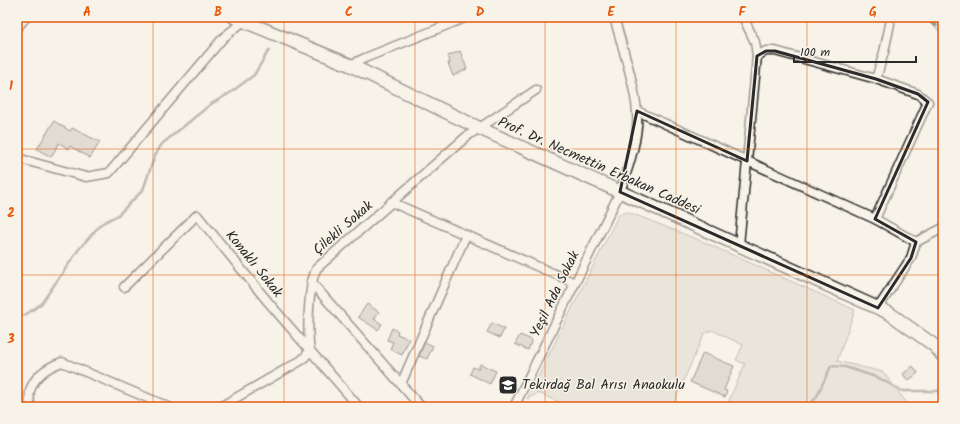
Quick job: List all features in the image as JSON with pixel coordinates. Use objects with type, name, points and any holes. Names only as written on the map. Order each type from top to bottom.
[{"type":"street","points":[[17,28],[26,17]]},
{"type":"street","points":[[350,65],[467,17]]},
{"type":"street","name":"Yeşil Ada Sokak","points":[[514,407],[620,192],[637,128],[637,112],[614,17]]},
{"type":"street","points":[[739,245],[757,56],[755,42],[743,17]]},
{"type":"street","points":[[17,158],[86,177],[109,173],[222,38],[242,18]]},
{"type":"street","name":"Prof. Dr. Necmettin Erbakan Caddesi","points":[[242,18],[283,38],[350,65],[481,128],[620,192],[878,308],[888,313],[935,346],[943,356]]},
{"type":"street","points":[[876,79],[890,24]]},
{"type":"street","points":[[757,56],[766,52],[775,51],[876,79],[918,94],[928,102],[875,219]]},
{"type":"street","name":"Çilekli Sokak","points":[[310,351],[308,341],[311,282],[317,268],[466,137],[536,90]]},
{"type":"street","points":[[637,112],[875,219],[916,242]]},
{"type":"street","points":[[391,202],[575,283]]},
{"type":"street","name":"Konaklı Sokak","points":[[124,287],[197,214],[310,351],[359,407]]},
{"type":"street","points":[[878,308],[910,258],[916,242],[943,228]]},
{"type":"street","points":[[401,384],[466,235]]},
{"type":"street","points":[[311,282],[421,407]]},
{"type":"street","points":[[220,407],[302,360],[310,351]]},
{"type":"street","points":[[30,407],[30,391],[39,375],[49,367],[62,362],[170,407]]},
{"type":"highlighted area","points":[[766,51],[775,51],[876,79],[918,94],[928,102],[875,219],[916,242],[911,258],[878,308],[620,192],[637,111],[747,161],[757,56]]},
{"type":"shaded area","points":[[628,212],[699,240],[855,310],[837,361],[883,372],[910,407],[726,407],[745,364],[736,360],[743,345],[712,330],[704,334],[672,407],[570,407],[538,393],[527,399],[619,214]]},
{"type":"building","points":[[460,51],[467,69],[453,76],[448,63],[450,63],[448,56]]},
{"type":"building","points":[[54,121],[70,131],[72,128],[100,142],[90,158],[70,146],[69,149],[59,143],[51,157],[37,149]]},
{"type":"building","points":[[367,304],[379,312],[374,319],[382,324],[378,330],[358,317]]},
{"type":"building","points":[[492,323],[504,329],[500,338],[487,332]]},
{"type":"building","points":[[392,328],[398,331],[397,334],[409,339],[402,355],[390,349],[393,342],[387,340]]},
{"type":"building","points":[[520,335],[532,340],[528,350],[515,344]]},
{"type":"building","points":[[425,342],[433,346],[427,359],[419,356]]},
{"type":"building","points":[[703,353],[734,366],[724,390],[727,391],[725,397],[690,382]]},
{"type":"building","points":[[480,364],[496,371],[490,384],[470,374],[473,367],[478,369]]},
{"type":"building","points":[[913,366],[918,373],[908,381],[903,374]]},
{"type":"waterway","points":[[17,317],[25,315],[41,304],[79,249],[101,224],[118,215],[143,190],[155,155],[162,144],[211,104],[230,93],[254,75],[269,50]]},
{"type":"waterway","points":[[806,407],[816,398],[831,366],[845,367],[879,378],[902,391],[943,391]]},
{"type":"railway","points":[[924,17],[943,31]]},
{"type":"railway","points":[[937,17],[943,22]]},
{"type":"place","name":"Tekirdağ Bal Arısı Anaokulu","points":[[508,385]]}]
